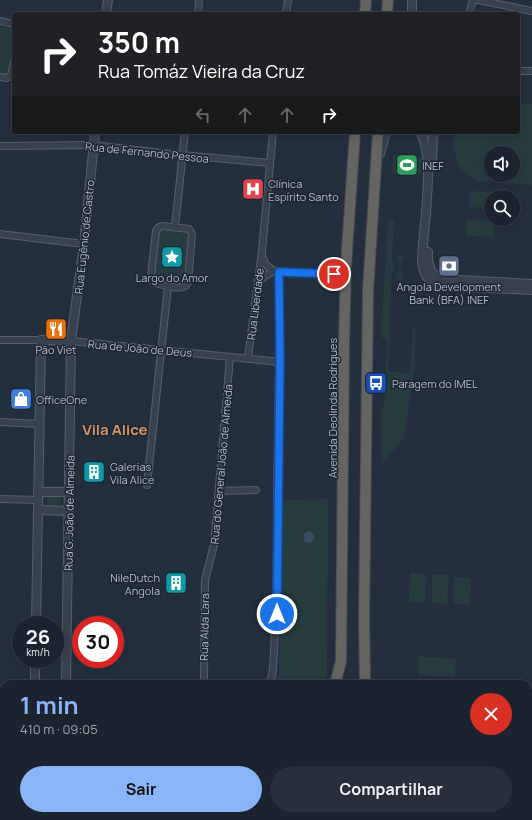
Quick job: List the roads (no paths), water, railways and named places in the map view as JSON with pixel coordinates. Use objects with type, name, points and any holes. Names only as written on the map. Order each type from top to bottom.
[{"type":"highway","points":[[365,12],[366,0]]},
{"type":"highway","points":[[387,12],[388,0]]},
{"type":"highway","name":"Avenida Deolinda Rodrigues","points":[[336,680],[341,661],[346,265],[356,134]]},
{"type":"highway","points":[[365,680],[364,610],[368,291],[378,134]]},
{"type":"street","points":[[106,12],[108,0]]},
{"type":"street","points":[[198,12],[200,0]]},
{"type":"street","points":[[286,12],[288,0]]},
{"type":"street","points":[[412,0],[412,12]]},
{"type":"street","points":[[470,12],[473,0]]},
{"type":"street","points":[[478,0],[532,11]]},
{"type":"street","points":[[0,21],[12,24]]},
{"type":"street","points":[[0,77],[6,78],[11,76],[12,71]]},
{"type":"street","points":[[520,71],[532,71]]},
{"type":"street","name":"Rua Eugênio de Castro","points":[[71,341],[84,244],[95,134]]},
{"type":"street","points":[[175,227],[185,134]]},
{"type":"street","name":"Rua Liberdade","points":[[248,358],[262,251],[273,134]]},
{"type":"street","points":[[375,174],[385,134]]},
{"type":"street","points":[[421,134],[428,154],[422,260],[424,270],[428,278],[434,283],[448,286],[532,290]]},
{"type":"street","points":[[433,134],[427,257],[433,273],[441,279],[532,284]]},
{"type":"street","name":"Rua de Fernando Pessoa","points":[[0,146],[93,145],[270,163]]},
{"type":"street","points":[[162,226],[175,227],[189,229],[193,236],[188,282],[186,286],[183,287],[168,286],[152,282],[151,276],[156,231],[162,226]]},
{"type":"street","points":[[0,234],[84,244]]},
{"type":"street","points":[[262,251],[265,264],[276,271]]},
{"type":"street","points":[[334,274],[346,265]]},
{"type":"street","points":[[269,680],[273,668],[277,614],[280,362],[276,271]]},
{"type":"street","points":[[258,283],[265,276],[276,271],[334,274],[346,285]]},
{"type":"street","points":[[147,485],[168,286]]},
{"type":"street","name":"Rua de João de Deus","points":[[0,340],[71,341],[280,362]]},
{"type":"street","points":[[36,616],[41,340]]},
{"type":"street","name":"Rua G. João de Almeida","points":[[66,680],[71,341]]},
{"type":"street","name":"Rua do General João de Almeida","points":[[208,570],[214,545],[230,357]]},
{"type":"street","points":[[0,422],[40,424]]},
{"type":"street","points":[[219,491],[256,490]]},
{"type":"street","points":[[0,499],[69,492]]},
{"type":"street","points":[[38,510],[68,511]]},
{"type":"street","name":"Rua Alda Lara","points":[[204,680],[204,591],[208,570]]},
{"type":"street","points":[[35,668],[35,680]]},
{"type":"water","points":[[309,531],[313,533],[315,537],[313,541],[309,543],[305,541],[303,537],[305,533]]},
{"type":"place","name":"INEF","points":[[407,165]]},
{"type":"place","name":"Clínica Espírito Santo","points":[[253,189]]},
{"type":"place","name":"Largo do Amor","points":[[172,257]]},
{"type":"place","name":"Angola Development Bank (BFA) INEF","points":[[449,266]]},
{"type":"place","name":"Pão Viet","points":[[56,329]]},
{"type":"place","name":"Paragem do IMEL","points":[[376,383]]},
{"type":"place","name":"OfficeOne","points":[[21,399]]},
{"type":"place","name":"Galerias Vila Alice","points":[[94,472]]},
{"type":"place","name":"NileDutch Angola","points":[[176,583]]},
{"type":"district","name":"Vila Alice","points":[[115,429]]}]
